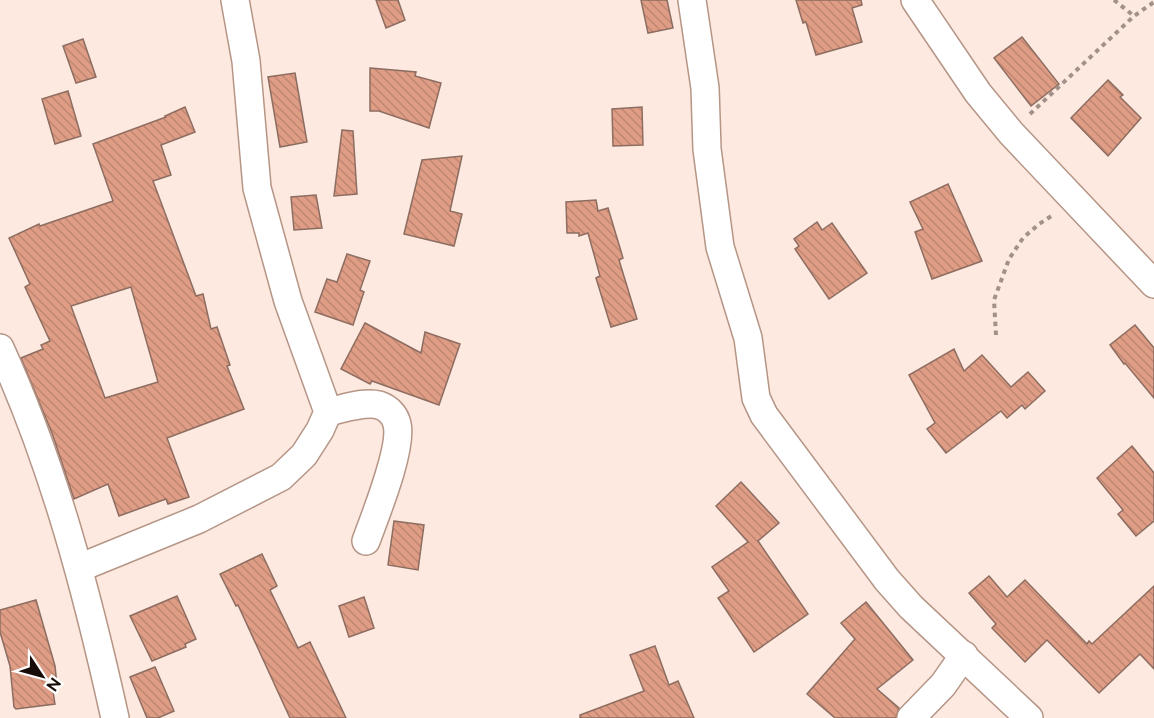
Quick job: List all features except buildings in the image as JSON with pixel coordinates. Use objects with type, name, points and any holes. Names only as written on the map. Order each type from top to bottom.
[{"type":"street","points":[[79,568],[199,519],[281,477],[304,455],[328,412],[288,302],[257,188],[246,62],[235,0]]},
{"type":"street","points":[[692,0],[705,88],[707,149],[720,247],[748,338],[756,398],[776,432],[877,567],[911,607],[1029,718]]},
{"type":"street","points":[[915,0],[978,93],[1011,133],[1154,284]]},
{"type":"street","points":[[0,348],[18,388],[49,471],[79,568],[115,718]]},
{"type":"street","points":[[328,412],[377,404],[387,408],[395,416],[398,426],[392,466],[366,541]]},
{"type":"street","points":[[911,718],[943,685],[964,655]]},
{"type":"path","points":[[1114,0],[1134,16]]},
{"type":"path","points":[[1011,133],[1134,16],[1154,2]]},
{"type":"path","points":[[996,334],[994,300],[1008,259],[1023,238],[1039,224],[1078,203]]}]
